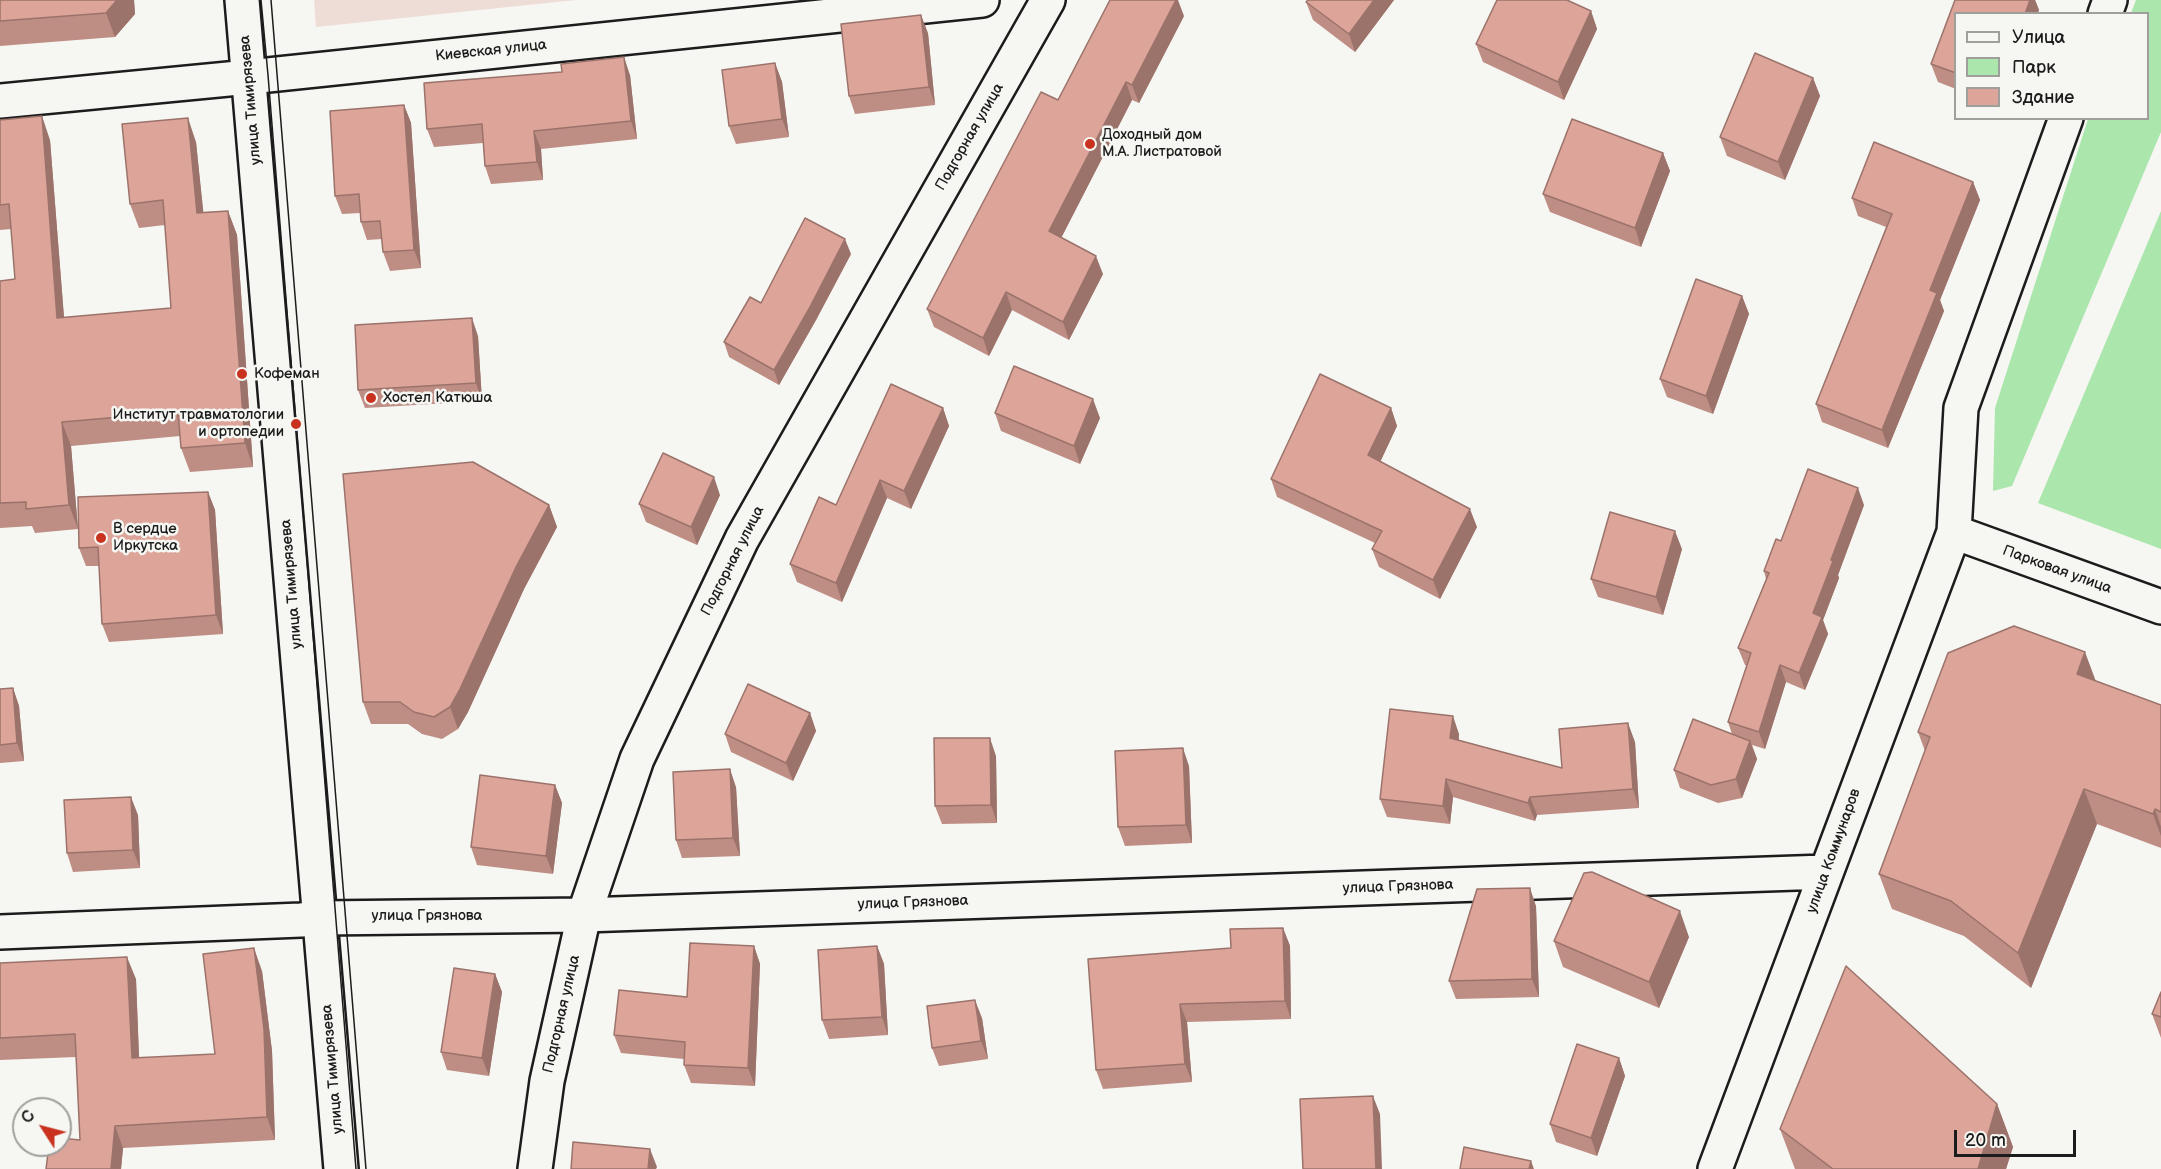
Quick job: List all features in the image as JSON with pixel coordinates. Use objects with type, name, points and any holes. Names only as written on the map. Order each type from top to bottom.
[{"type":"street","name":"улица Тимирязева","points":[[242,0],[341,1169]]},
{"type":"street","name":"Киевская улица","points":[[0,101],[982,0]]},
{"type":"street","name":"Подгорная улица","points":[[535,1169],[547,1081],[584,915],[637,759],[742,539],[1048,0]]},
{"type":"street","name":"улица Коммунаров","points":[[1715,1169],[1954,532],[1961,408],[2065,120]]},
{"type":"street","name":"Парковая улица","points":[[1954,532],[2161,607]]},
{"type":"street","name":"улица Грязнова","points":[[0,932],[321,918],[584,915],[1825,872]]},
{"type":"shaded area","points":[[314,0],[576,0],[316,27]]},
{"type":"green space","points":[[2136,0],[2161,0],[2161,132],[2012,486],[1993,491],[1995,408],[2088,120],[2149,120],[2149,12],[2131,12]]},
{"type":"green space","points":[[2161,211],[2161,549],[2038,503]]},
{"type":"building","points":[[0,0],[117,0],[106,13],[0,21]]},
{"type":"building","points":[[1110,0],[1176,0],[1132,85],[1126,82],[1049,231],[1096,256],[1063,322],[1006,292],[983,338],[927,309],[1041,92],[1058,100]]},
{"type":"building","points":[[1308,0],[1374,0],[1349,34],[1306,2]]},
{"type":"building","points":[[1497,0],[1567,0],[1591,11],[1558,82],[1476,44]]},
{"type":"building","points":[[1955,0],[2030,0],[2026,12],[1954,12],[1954,72],[1931,64]]},
{"type":"building","points":[[921,15],[929,87],[849,96],[841,24]]},
{"type":"building","points":[[1755,53],[1813,78],[1778,162],[1720,137]]},
{"type":"building","points":[[624,57],[631,121],[534,131],[537,162],[485,166],[482,124],[427,129],[424,83],[562,72],[561,64]]},
{"type":"building","points":[[775,63],[782,119],[729,126],[722,70]]},
{"type":"building","points":[[404,105],[414,250],[383,252],[380,221],[361,222],[359,194],[335,196],[330,111]]},
{"type":"building","points":[[42,116],[57,318],[171,308],[163,200],[130,204],[122,124],[188,118],[197,213],[228,211],[245,443],[181,448],[178,412],[62,422],[69,505],[26,509],[26,502],[0,503],[0,281],[15,279],[9,204],[0,205],[0,120]]},
{"type":"building","points":[[1572,119],[1663,153],[1635,228],[1543,194]]},
{"type":"building","points":[[1874,142],[1973,182],[1930,290],[1937,293],[1882,430],[1816,404],[1892,214],[1852,198]]},
{"type":"building","points":[[805,218],[845,239],[774,370],[724,342],[750,297],[761,303]]},
{"type":"building","points":[[1696,279],[1742,296],[1706,396],[1660,379]]},
{"type":"building","points":[[472,318],[476,383],[358,390],[355,325]]},
{"type":"building","points":[[1014,366],[1093,399],[1074,446],[995,413]]},
{"type":"building","points":[[1320,374],[1391,408],[1368,455],[1470,509],[1433,580],[1372,549],[1382,531],[1271,479]]},
{"type":"building","points":[[891,384],[943,408],[904,491],[880,480],[836,583],[790,564],[819,497],[836,505]]},
{"type":"building","points":[[663,453],[714,477],[691,527],[639,504]]},
{"type":"building","points":[[473,462],[549,505],[516,567],[450,707],[434,717],[414,712],[400,702],[363,702],[343,474]]},
{"type":"building","points":[[1808,469],[1858,488],[1813,613],[1822,617],[1799,673],[1780,665],[1759,732],[1728,722],[1751,653],[1738,648],[1769,573],[1764,571],[1776,539],[1781,541]]},
{"type":"building","points":[[208,492],[216,615],[102,624],[98,547],[79,548],[78,497]]},
{"type":"building","points":[[1610,512],[1675,531],[1656,597],[1591,579]]},
{"type":"building","points":[[2014,626],[2085,652],[2077,674],[2161,705],[2161,812],[2155,809],[2153,814],[2084,789],[2018,953],[1951,901],[1879,874],[1930,737],[1918,732],[1948,653]]},
{"type":"building","points":[[748,684],[810,713],[786,763],[725,734]]},
{"type":"building","points":[[13,688],[17,743],[0,745],[0,689]]},
{"type":"building","points":[[1390,709],[1453,716],[1450,738],[1562,768],[1559,729],[1628,723],[1633,789],[1530,797],[1528,803],[1446,779],[1443,806],[1380,799]]},
{"type":"building","points":[[1693,719],[1750,741],[1736,779],[1711,785],[1674,770]]},
{"type":"building","points":[[934,738],[990,738],[991,805],[935,806]]},
{"type":"building","points":[[1183,748],[1186,825],[1118,827],[1115,751]]},
{"type":"building","points":[[730,769],[733,838],[676,840],[673,772]]},
{"type":"building","points":[[480,775],[555,785],[546,856],[471,847]]},
{"type":"building","points":[[131,797],[133,850],[67,853],[64,800]]},
{"type":"building","points":[[1592,872],[1680,911],[1649,982],[1554,941],[1584,873]]},
{"type":"building","points":[[1530,888],[1532,979],[1449,981],[1477,889]]},
{"type":"building","points":[[1283,928],[1285,1001],[1180,1004],[1185,1064],[1096,1070],[1088,959],[1231,948],[1230,929]]},
{"type":"building","points":[[690,943],[754,946],[748,1068],[684,1065],[685,1042],[614,1035],[619,990],[687,997]]},
{"type":"building","points":[[877,946],[882,1017],[822,1020],[818,950]]},
{"type":"building","points":[[254,948],[264,1029],[267,1117],[115,1126],[111,1169],[46,1169],[48,1157],[72,1157],[72,1139],[80,1140],[75,1034],[0,1038],[0,963],[127,957],[132,1058],[215,1054],[203,954]]},
{"type":"building","points":[[1846,966],[1997,1104],[1978,1169],[1833,1169],[1780,1129]]},
{"type":"building","points":[[454,968],[495,974],[482,1058],[441,1052]]},
{"type":"building","points":[[2161,992],[2161,1017],[2152,1014]]},
{"type":"building","points":[[975,1000],[981,1041],[932,1048],[927,1006]]},
{"type":"building","points":[[1577,1044],[1619,1058],[1591,1138],[1550,1124]]},
{"type":"building","points":[[1373,1096],[1376,1169],[1303,1169],[1300,1099]]},
{"type":"building","points":[[573,1142],[650,1149],[648,1169],[571,1169]]},
{"type":"building","points":[[1464,1147],[1531,1161],[1529,1169],[1460,1169]]},
{"type":"tram line","points":[[261,0],[356,1169]]},
{"type":"tram line","points":[[271,0],[366,1169]]},
{"type":"place","name":"Доходный дом М.А. Листратовой","points":[[1090,144]]},
{"type":"place","name":"Кофеман","points":[[242,374]]},
{"type":"place","name":"Хостел Катюша","points":[[371,398]]},
{"type":"place","name":"Институт травматологии и ортопедии","points":[[296,424]]},
{"type":"place","name":"В сердце Иркутска","points":[[101,538]]}]
